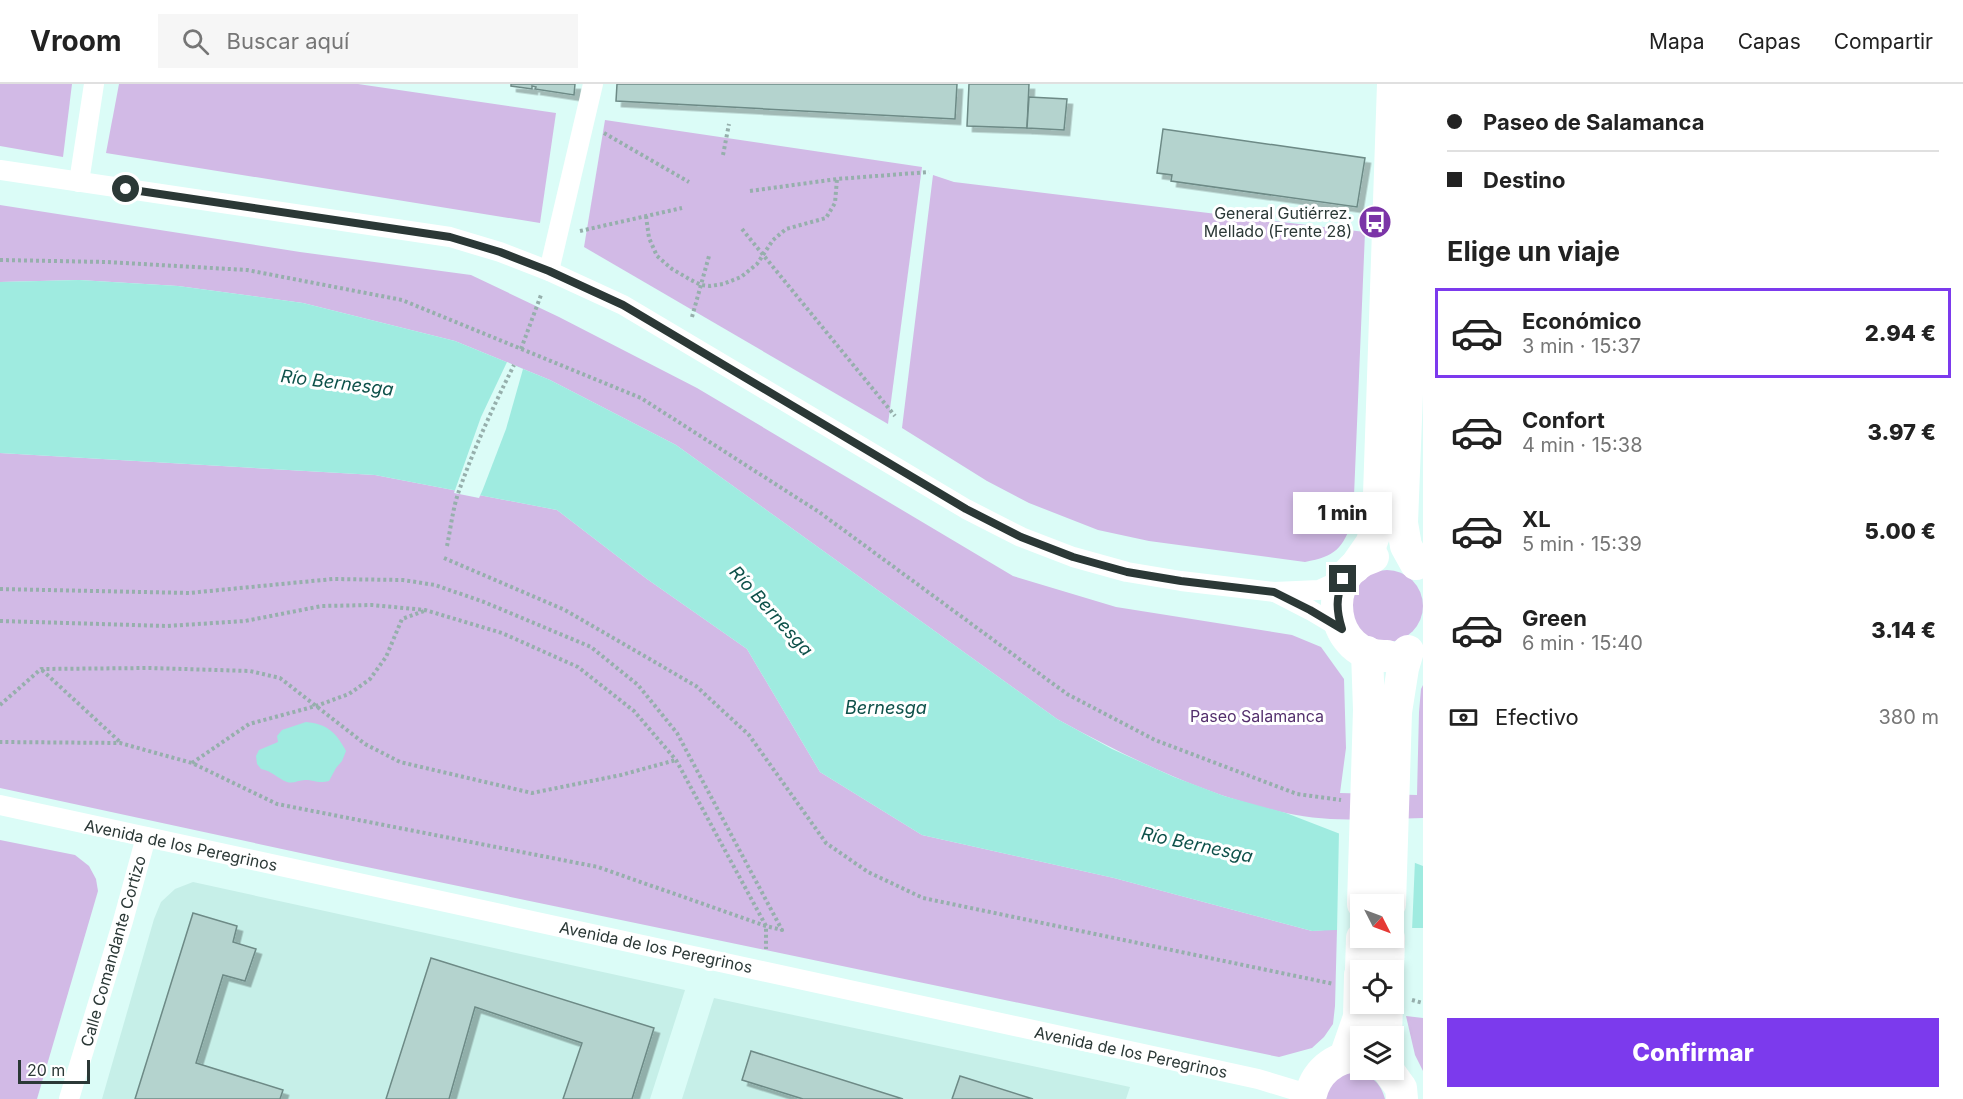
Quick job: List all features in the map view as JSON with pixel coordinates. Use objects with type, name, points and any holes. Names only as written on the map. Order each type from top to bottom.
[{"type":"main road","points":[[1393,84],[1378,524],[1371,544],[1349,573],[1337,596],[1336,613],[1342,629],[1352,643],[1366,652],[1383,656],[1395,655],[1416,645]]},
{"type":"main road","points":[[1419,84],[1420,161],[1402,523],[1407,546],[1420,568]]},
{"type":"main road","points":[[1349,573],[1370,558],[1386,555],[1402,557],[1420,568]]},
{"type":"main road","points":[[1365,894],[1403,668],[1416,645]]},
{"type":"main road","points":[[1366,652],[1369,710],[1380,794],[1389,894]]},
{"type":"main road","points":[[1310,1097],[1315,1080],[1323,1070],[1350,1058]]},
{"type":"main road","points":[[1395,1080],[1401,1088],[1402,1099]]},
{"type":"street","points":[[80,182],[94,84]]},
{"type":"street","points":[[549,271],[593,84]]},
{"type":"street","points":[[0,170],[450,237],[500,252],[549,271],[623,305],[966,509],[1021,537],[1073,557],[1127,572],[1274,592],[1319,590],[1349,573]]},
{"type":"street","points":[[1274,592],[1342,629]]},
{"type":"street","name":"Avenida de los Peregrinos","points":[[0,805],[1246,1077],[1310,1097]]},
{"type":"street","name":"Calle Comandante Cortizo","points":[[69,1099],[146,837]]},
{"type":"path","points":[[723,155],[729,124]]},
{"type":"path","points":[[596,128],[689,182]]},
{"type":"path","points":[[750,191],[837,179],[929,172]]},
{"type":"path","points":[[646,216],[650,238],[657,256],[672,269],[701,285],[723,284],[741,277],[757,264],[773,240],[786,229],[815,223],[826,218],[835,203],[837,179]]},
{"type":"path","points":[[577,231],[682,208]]},
{"type":"path","points":[[742,229],[895,416]]},
{"type":"path","points":[[692,317],[709,256]]},
{"type":"path","points":[[0,260],[107,262],[247,270],[402,300],[641,398],[819,512],[1068,694],[1155,740],[1297,794],[1335,800]]},
{"type":"path","points":[[521,349],[541,294]]},
{"type":"path","points":[[447,546],[459,488],[514,365]]},
{"type":"path","points":[[444,558],[565,609],[696,686],[749,735],[826,843],[868,872],[923,898],[1350,993]]},
{"type":"path","points":[[0,589],[189,593],[333,579],[403,580],[435,585],[484,602],[591,647],[638,686],[677,733],[782,930],[598,867],[277,804],[192,764],[120,742],[0,742]]},
{"type":"path","points":[[0,621],[167,626],[244,621],[322,606],[372,604],[425,610],[502,633],[578,667],[634,711],[676,760],[766,926],[766,951]]},
{"type":"path","points":[[192,764],[249,724],[316,706],[349,694],[370,679],[386,657],[402,619],[425,610]]},
{"type":"path","points":[[0,705],[41,669],[150,668],[250,671],[280,678],[365,744],[400,762],[532,793],[621,775],[676,760]]},
{"type":"path","points":[[41,669],[120,742]]},
{"type":"shaded area","points":[[193,882],[685,990],[650,1099],[102,1099],[154,919],[161,902],[175,889]]},
{"type":"shaded area","points":[[714,998],[1130,1087],[1126,1099],[682,1099]]},
{"type":"green space","points":[[0,84],[72,84],[63,157],[0,146]]},
{"type":"green space","points":[[119,84],[358,84],[556,113],[540,223],[106,153]]},
{"type":"green space","points":[[605,120],[922,167],[888,424],[584,247]]},
{"type":"green space","points":[[933,175],[954,182],[1365,232],[1353,520],[1345,538],[1336,550],[1324,557],[1305,562],[1149,541],[1098,530],[1029,503],[987,481],[902,428]]},
{"type":"green space","name":"Paseo Salamanca","points":[[0,205],[300,252],[471,275],[697,388],[1013,576],[1116,607],[1292,635],[1321,647],[1344,679],[1346,748],[1340,793],[1417,795],[1419,712],[1423,685],[1423,818],[1337,819],[1286,813],[1226,797],[1112,748],[1057,719],[676,445],[550,380],[455,341],[303,303],[178,286],[79,280],[0,282]]},
{"type":"green space","points":[[0,453],[375,475],[557,510],[647,579],[747,649],[820,772],[922,835],[1114,878],[1312,931],[1337,929],[1333,1024],[1312,1048],[1279,1057],[333,860],[0,788]]},
{"type":"green space","points":[[1387,570],[1407,576],[1417,586],[1423,606],[1417,626],[1407,636],[1387,642],[1367,636],[1357,626],[1351,606],[1357,586],[1367,576]]},
{"type":"green space","points":[[0,840],[75,855],[89,866],[96,879],[98,891],[37,1099],[0,1099]]},
{"type":"green space","points":[[1406,1016],[1423,1018],[1423,1071],[1415,1055]]},
{"type":"green space","points":[[1350,1073],[1350,1080],[1373,1080],[1380,1087],[1385,1099],[1325,1099],[1334,1081]]},
{"type":"water","name":"Bernesga","points":[[79,280],[178,286],[303,303],[455,341],[550,380],[676,445],[1057,719],[1112,749],[1174,777],[1224,796],[1286,813],[1423,866],[1423,928],[1404,928],[1404,894],[1350,894],[1350,929],[1312,931],[1114,878],[922,835],[820,772],[747,649],[647,579],[557,510],[375,475],[0,453],[0,282]]},
{"type":"water","points":[[306,722],[330,730],[346,751],[329,781],[289,782],[261,769],[257,764],[256,756],[259,750],[278,742],[277,736],[282,730]]},
{"type":"pier","points":[[507,362],[523,369],[506,429],[483,489],[479,498],[454,493],[481,417]]},
{"type":"pier","points":[[1339,831],[1415,860],[1412,931],[1404,931],[1404,894],[1350,894],[1350,932],[1337,932]]},
{"type":"building","points":[[511,84],[575,84],[574,95],[535,89],[536,87],[532,86],[532,89],[511,86]]},
{"type":"building","points":[[617,84],[957,84],[955,119],[616,101]]},
{"type":"building","points":[[969,84],[1029,84],[1027,128],[967,126]]},
{"type":"building","points":[[1029,97],[1067,99],[1064,130],[1027,128]]},
{"type":"building","points":[[1163,129],[1365,158],[1357,207],[1171,181],[1172,175],[1157,173]]},
{"type":"building","points":[[193,913],[237,926],[233,942],[256,949],[245,981],[223,975],[196,1063],[283,1090],[280,1099],[135,1099]]},
{"type":"building","points":[[431,958],[654,1028],[632,1099],[563,1099],[582,1043],[475,1007],[449,1099],[386,1099]]},
{"type":"building","points":[[751,1051],[903,1099],[803,1099],[742,1080]]},
{"type":"building","points":[[960,1076],[1033,1099],[952,1099]]},
{"type":"place","name":"General Gutiérrez. Mellado (Frente 28)","points":[[1375,222]]},
{"type":"route","points":[[126,189],[450,237],[500,252],[549,271],[623,305],[966,509],[1021,537],[1073,557],[1127,572],[1274,592],[1342,629],[1336,613],[1337,596],[1343,579]]},
{"type":"water label","name":"Río Bernesga","points":[[337,383]]},
{"type":"water label","name":"Río Bernesga","points":[[771,611]]},
{"type":"water label","name":"Río Bernesga","points":[[1197,845]]}]
